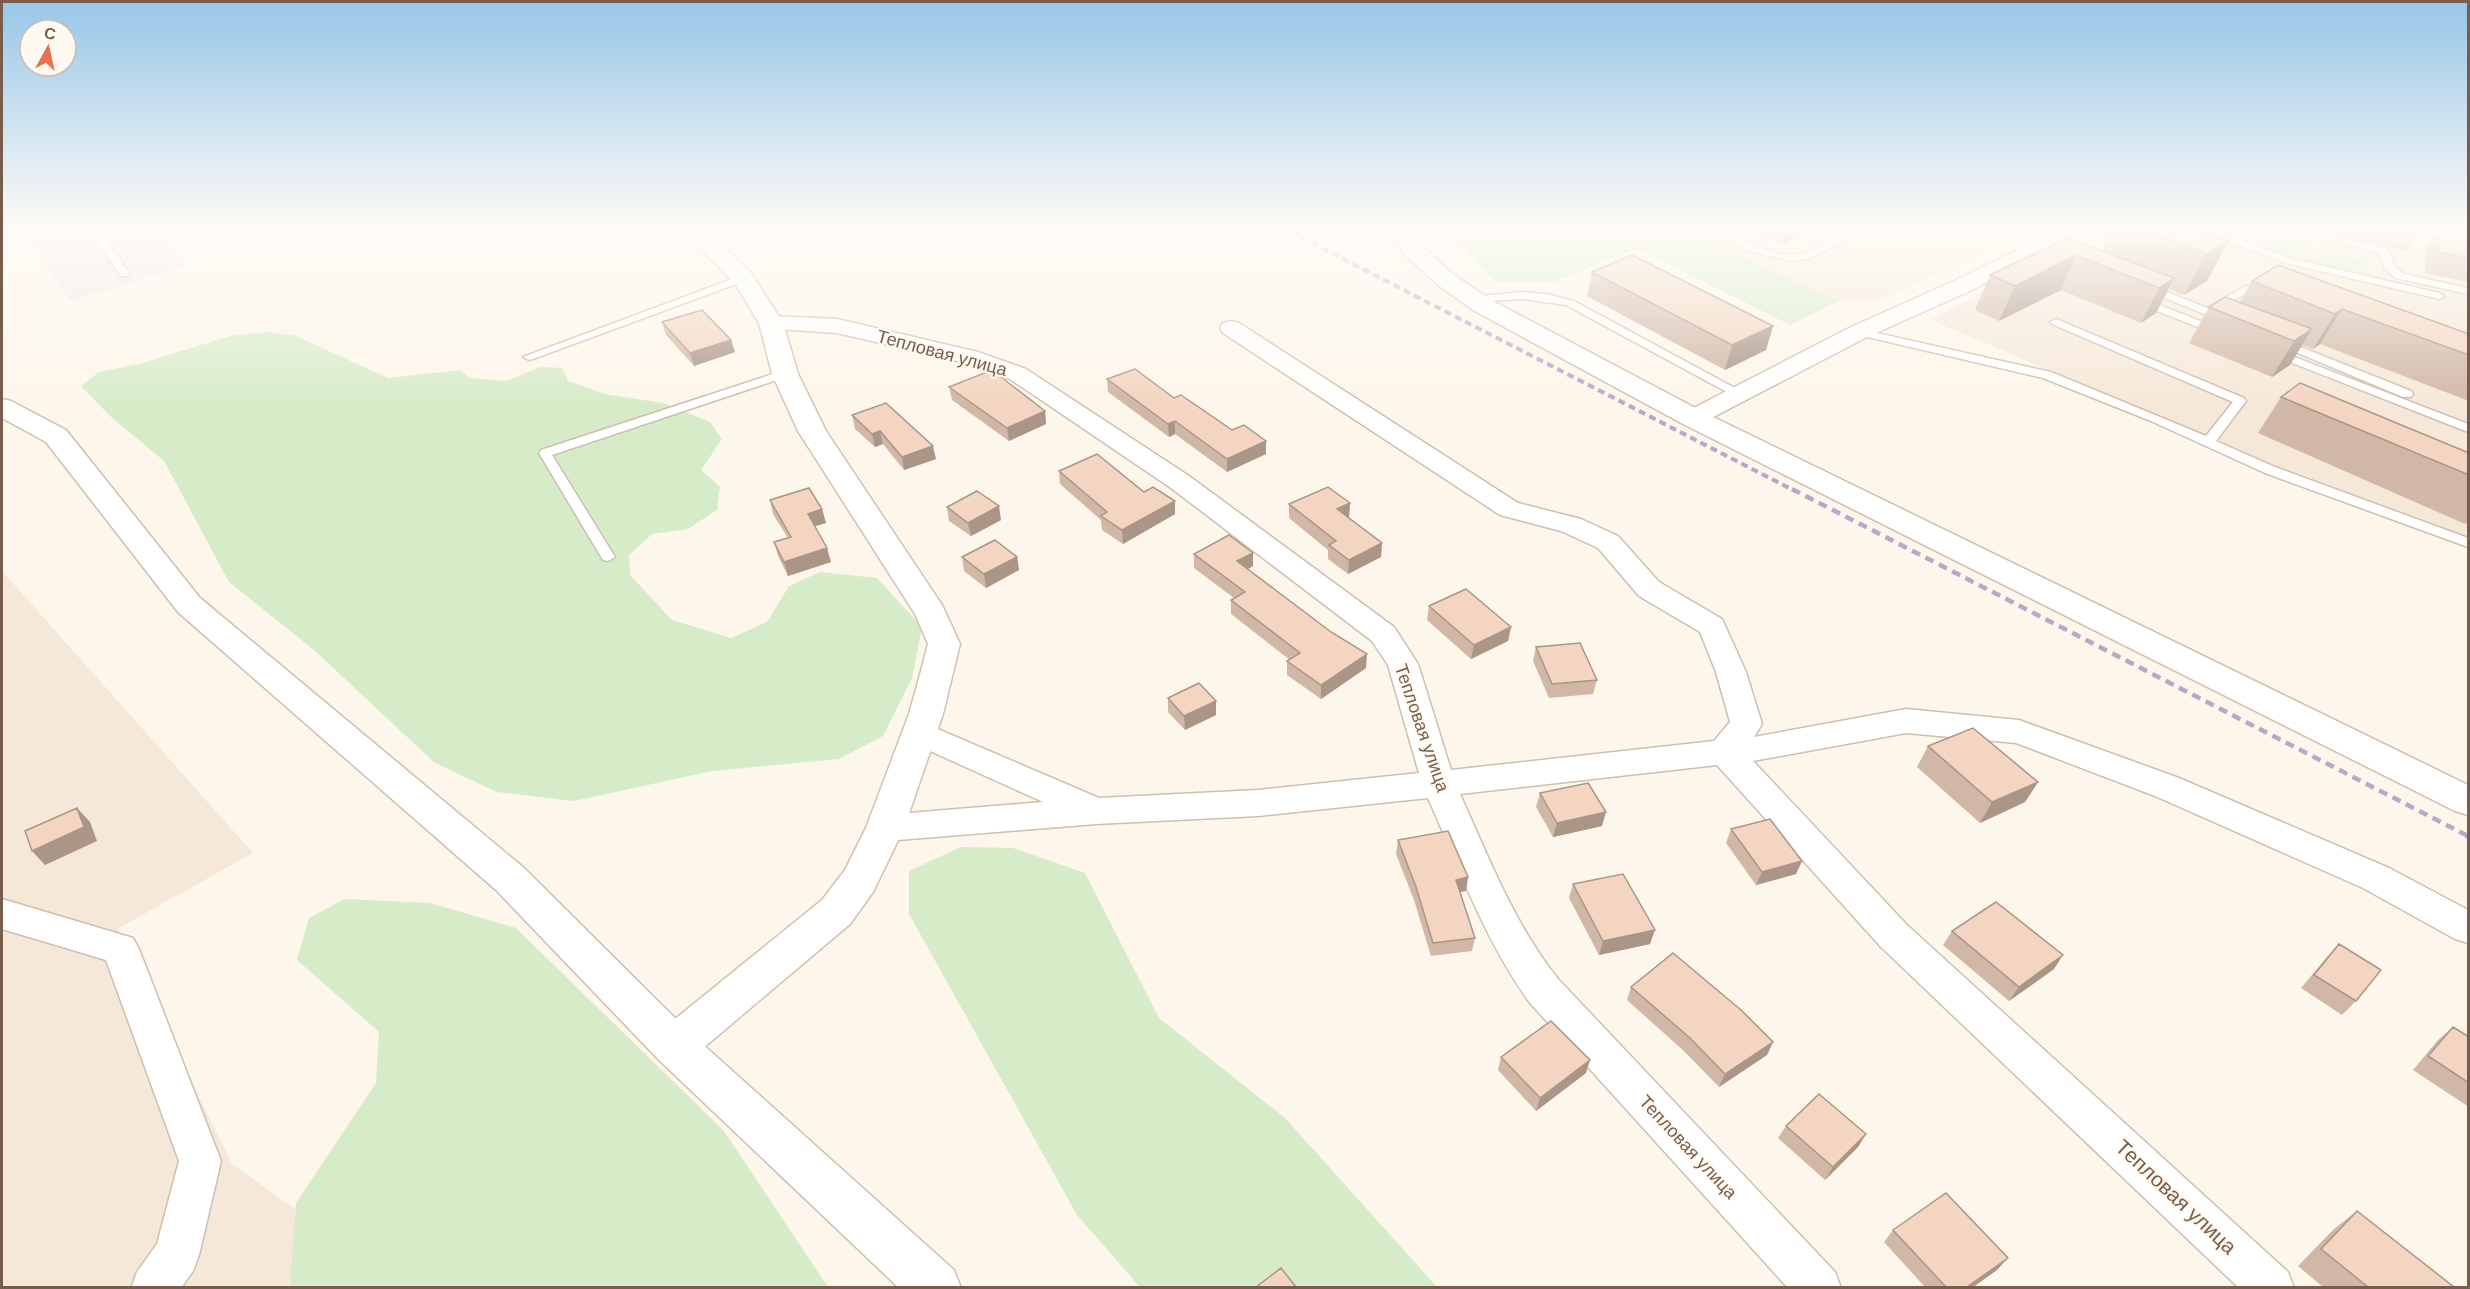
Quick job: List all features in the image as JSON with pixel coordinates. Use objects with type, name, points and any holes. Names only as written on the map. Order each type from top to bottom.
[{"type":"street","points":[[674,1046],[836,912],[859,881],[885,828],[936,682],[944,644],[931,613],[812,430],[785,374],[771,324],[749,287]]},
{"type":"street","points":[[1457,287],[1474,299],[1693,418],[2469,801]]},
{"type":"street","points":[[1693,418],[1859,332],[1959,287]]},
{"type":"street","name":"Тепловая улица","points":[[771,324],[837,326],[970,357],[1018,374],[1180,482],[1383,634],[1403,664],[1439,784],[1503,928],[1522,962],[1544,991],[1819,1287]]},
{"type":"street","points":[[1231,328],[1509,509],[1571,525],[1608,542],[1649,589],[1712,626],[1731,672],[1746,724],[1724,751]]},
{"type":"street","points":[[2,407],[56,436],[189,606],[510,879],[674,1046],[936,1287]]},
{"type":"street","points":[[885,828],[1096,811],[1258,803],[1777,746],[1906,721],[2019,732],[2167,787],[2376,878],[2469,928]]},
{"type":"street","points":[[919,733],[1096,811]]},
{"type":"street","name":"Тепловая улица","points":[[1724,751],[1894,936],[2272,1287]]},
{"type":"street","points":[[2,914],[120,949],[200,1161],[177,1255],[153,1287]]},
{"type":"lane","points":[[528,357],[718,287]]},
{"type":"lane","points":[[2148,287],[2240,325]]},
{"type":"lane","points":[[2401,287],[2439,296]]},
{"type":"lane","points":[[2451,287],[2469,291]]},
{"type":"lane","points":[[2207,312],[2246,289],[2280,301]]},
{"type":"lane","points":[[1474,299],[1511,294],[1545,296],[1570,303],[1740,394]]},
{"type":"lane","points":[[2134,298],[2223,333]]},
{"type":"lane","points":[[2056,322],[2240,401],[2208,442]]},
{"type":"lane","points":[[1859,332],[2047,375],[2270,470],[2469,543]]},
{"type":"lane","points":[[2273,339],[2469,419]]},
{"type":"lane","points":[[2268,350],[2469,428]]},
{"type":"lane","points":[[608,557],[545,453],[785,374]]},
{"type":"shaded area","points":[[61,287],[116,287],[70,301]]},
{"type":"shaded area","points":[[1808,287],[1910,287],[1881,300],[1838,301]]},
{"type":"shaded area","points":[[1991,287],[2468,287],[2468,548],[1931,320]]},
{"type":"shaded area","points":[[2,571],[253,853],[117,929],[232,1164],[404,1287],[2,1287]]},
{"type":"green space","points":[[1715,287],[1808,287],[1838,301],[1790,325]]},
{"type":"green space","points":[[268,332],[294,335],[388,378],[461,370],[470,378],[507,381],[540,367],[562,368],[568,381],[605,394],[664,403],[710,422],[722,439],[701,470],[720,487],[717,510],[688,529],[652,534],[629,555],[630,575],[672,620],[731,638],[767,622],[789,586],[820,572],[877,578],[922,627],[912,678],[883,736],[839,759],[712,771],[574,801],[497,792],[435,763],[314,650],[229,582],[164,461],[110,416],[81,386],[99,372],[139,364],[230,336]]},
{"type":"green space","points":[[961,847],[1013,848],[1085,873],[1159,1018],[1285,1118],[1437,1287],[1140,1287],[1077,1215],[909,914],[909,871]]},
{"type":"green space","points":[[345,899],[430,903],[516,928],[724,1131],[828,1287],[296,1288],[290,1284],[296,1203],[376,1083],[379,1032],[297,960],[309,918]]},
{"type":"building","points":[[1621,287],[1696,287],[1773,326],[1732,345]]},
{"type":"building","points":[[2267,287],[2339,287],[2469,334],[2469,355],[2342,309],[2335,314]]},
{"type":"building","points":[[2225,297],[2312,329],[2294,341],[2209,307]]},
{"type":"building","points":[[702,310],[731,340],[690,353],[662,322]]},
{"type":"building","points":[[1135,369],[1174,398],[1181,395],[1232,430],[1244,425],[1266,441],[1227,459],[1175,421],[1168,424],[1107,379]]},
{"type":"building","points":[[992,370],[1045,411],[1007,428],[949,387]]},
{"type":"building","points":[[2300,383],[2469,453],[2469,475],[2281,397]]},
{"type":"building","points":[[886,403],[933,446],[902,457],[880,431],[872,434],[852,415]]},
{"type":"building","points":[[1097,454],[1144,492],[1153,487],[1175,501],[1122,530],[1101,516],[1107,512],[1059,471]]},
{"type":"building","points":[[1328,487],[1350,503],[1337,509],[1382,543],[1349,560],[1329,545],[1336,541],[1289,504]]},
{"type":"building","points":[[809,488],[822,509],[808,514],[827,548],[784,562],[774,542],[791,537],[770,500]]},
{"type":"building","points":[[977,491],[999,506],[968,523],[947,507]]},
{"type":"building","points":[[1229,535],[1253,553],[1237,561],[1331,632],[1367,654],[1321,685],[1287,661],[1300,653],[1231,600],[1245,592],[1194,554]]},
{"type":"building","points":[[995,540],[1017,557],[984,574],[962,557]]},
{"type":"building","points":[[1466,589],[1511,627],[1474,645],[1429,606]]},
{"type":"building","points":[[1580,643],[1597,680],[1552,684],[1536,647]]},
{"type":"building","points":[[1199,683],[1216,701],[1184,716],[1168,698]]},
{"type":"building","points":[[1973,728],[2038,782],[1992,802],[1928,746]]},
{"type":"building","points":[[1588,783],[1606,812],[1557,823],[1540,793]]},
{"type":"building","points":[[77,808],[84,827],[32,851],[25,831]]},
{"type":"building","points":[[1770,819],[1802,861],[1762,872],[1731,829]]},
{"type":"building","points":[[1448,831],[1468,877],[1456,880],[1475,938],[1433,943],[1416,887],[1398,840]]},
{"type":"building","points":[[1623,874],[1655,930],[1603,941],[1573,884]]},
{"type":"building","points":[[1996,902],[2063,955],[2019,987],[1952,931]]},
{"type":"building","points":[[2339,944],[2381,970],[2356,1001],[2314,975]]},
{"type":"building","points":[[1673,953],[1741,1010],[1773,1042],[1725,1074],[1690,1038],[1631,987]]},
{"type":"building","points":[[1551,1021],[1590,1060],[1540,1098],[1501,1057]]},
{"type":"building","points":[[2453,1027],[2469,1037],[2469,1083],[2428,1056]]},
{"type":"building","points":[[1819,1094],[1866,1134],[1833,1167],[1786,1126]]},
{"type":"building","points":[[1946,1193],[2008,1258],[1967,1287],[1946,1287],[1893,1230]]},
{"type":"building","points":[[2357,1211],[2454,1287],[2368,1287],[2321,1249]]},
{"type":"building","points":[[1281,1268],[1296,1287],[1256,1287]]},
{"type":"railway","points":[[1398,287],[1795,491]]},
{"type":"railway","points":[[1792,489],[2468,836],[2466,835]]}]
